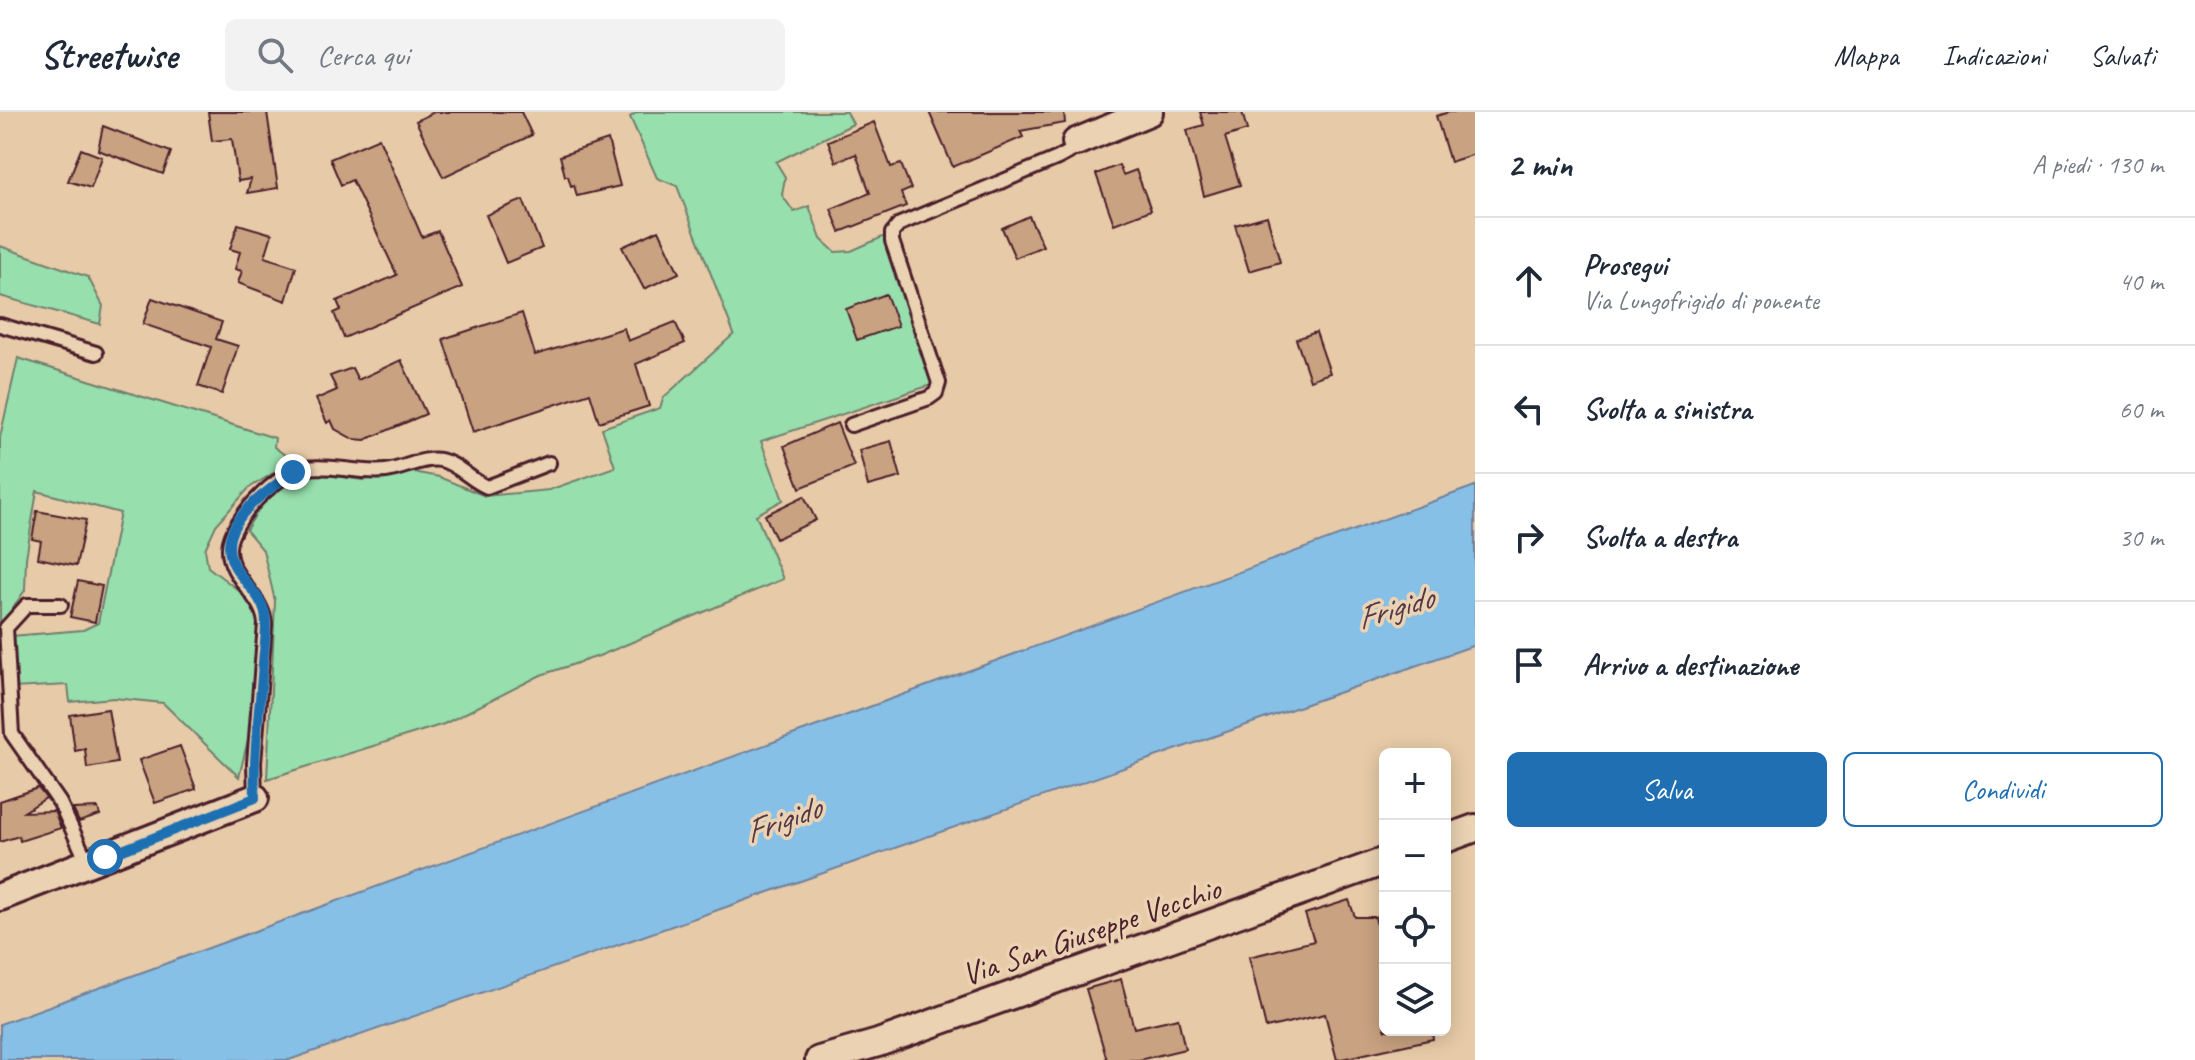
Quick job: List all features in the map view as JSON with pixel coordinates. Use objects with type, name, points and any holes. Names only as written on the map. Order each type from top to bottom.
[{"type":"street","points":[[1076,142],[1149,112]]},
{"type":"street","points":[[0,897],[255,798]]},
{"type":"street","points":[[1451,837],[1475,828]]},
{"type":"street","name":"Via San Giuseppe Vecchio","points":[[819,1060],[878,1043],[1379,863]]},
{"type":"lane","points":[[851,425],[929,398],[936,393],[939,383],[892,233],[900,224],[1058,158],[1069,152],[1076,142]]},
{"type":"lane","points":[[0,325],[96,353]]},
{"type":"lane","points":[[255,798],[254,763],[265,624],[264,611],[234,568],[228,552],[231,535],[239,519],[259,498],[304,468],[388,471],[435,459],[444,461],[470,480],[487,487],[549,463]]},
{"type":"lane","points":[[61,605],[27,605],[6,628],[12,734],[60,803],[88,864]]},
{"type":"green space","points":[[638,112],[847,112],[853,124],[776,162],[785,177],[782,195],[794,212],[809,206],[821,239],[835,252],[851,251],[887,235],[933,378],[931,385],[761,441],[783,500],[756,515],[783,579],[599,656],[541,675],[444,724],[267,779],[275,601],[263,550],[246,530],[262,504],[295,478],[321,474],[363,480],[413,472],[439,477],[485,496],[549,490],[615,467],[602,428],[660,408],[664,397],[734,334],[677,186],[657,178],[630,117]]},
{"type":"green space","points":[[0,246],[88,277],[103,306],[100,324],[0,296]]},
{"type":"green space","points":[[18,358],[275,438],[274,447],[289,458],[280,469],[249,488],[216,525],[205,549],[208,567],[254,602],[258,616],[252,723],[239,777],[163,703],[114,698],[70,702],[68,685],[13,688],[12,636],[83,630],[98,623],[120,513],[37,491],[26,558],[25,590],[0,627],[0,437]]},
{"type":"water","name":"Frigido","points":[[1475,486],[1475,645],[289,1060],[0,1060],[0,1024]]},
{"type":"building","points":[[208,112],[267,112],[278,188],[247,193],[251,179],[238,181],[232,139],[212,141]]},
{"type":"building","points":[[434,112],[521,112],[532,135],[443,177],[416,121]]},
{"type":"building","points":[[929,112],[1064,112],[1065,123],[1020,131],[1023,137],[953,167]]},
{"type":"building","points":[[1200,112],[1242,112],[1247,130],[1225,137],[1240,185],[1204,196],[1187,130],[1204,125]]},
{"type":"building","points":[[1449,112],[1475,112],[1475,154],[1450,162],[1436,116]]},
{"type":"building","points":[[874,122],[891,167],[901,164],[911,189],[901,193],[906,206],[840,232],[831,209],[870,193],[856,154],[836,162],[828,141]]},
{"type":"building","points":[[103,126],[171,152],[163,174],[98,150]]},
{"type":"building","points":[[379,138],[422,237],[438,231],[462,287],[344,338],[334,313],[341,310],[337,301],[397,275],[352,180],[341,185],[330,159]]},
{"type":"building","points":[[608,140],[620,186],[577,196],[574,185],[571,186],[568,176],[565,176],[560,156]]},
{"type":"building","points":[[81,149],[102,157],[91,188],[68,181]]},
{"type":"building","points":[[1119,165],[1123,175],[1136,170],[1151,210],[1114,224],[1096,174]]},
{"type":"building","points":[[523,200],[542,248],[506,263],[486,215]]},
{"type":"building","points":[[1029,216],[1043,246],[1015,258],[1002,228]]},
{"type":"building","points":[[1267,216],[1280,262],[1249,271],[1235,225]]},
{"type":"building","points":[[238,224],[272,234],[265,257],[296,267],[286,301],[238,283],[242,271],[235,269],[240,252],[230,249]]},
{"type":"building","points":[[659,230],[679,273],[644,289],[622,247]]},
{"type":"building","points":[[886,294],[898,326],[857,340],[846,309]]},
{"type":"building","points":[[152,298],[222,322],[216,339],[238,346],[222,394],[198,386],[211,347],[143,324]]},
{"type":"building","points":[[522,313],[535,355],[624,328],[628,341],[675,322],[685,343],[636,364],[649,406],[599,422],[590,393],[473,432],[443,339]]},
{"type":"building","points":[[1316,332],[1330,373],[1310,380],[1296,339]]},
{"type":"building","points":[[401,360],[426,414],[365,440],[353,439],[335,429],[331,420],[327,423],[316,399],[337,390],[330,376],[352,368],[358,380]]},
{"type":"building","points":[[837,423],[854,466],[800,488],[784,446]]},
{"type":"building","points":[[891,441],[901,477],[868,486],[859,450]]},
{"type":"building","points":[[804,496],[816,520],[776,539],[765,515]]},
{"type":"building","points":[[37,511],[86,520],[76,566],[38,558],[41,541],[32,539]]},
{"type":"building","points":[[78,581],[102,586],[95,622],[70,617]]},
{"type":"building","points":[[108,709],[117,763],[87,768],[85,749],[75,751],[70,715]]},
{"type":"building","points":[[180,746],[196,789],[155,803],[139,760]]},
{"type":"building","points":[[38,788],[46,798],[24,812],[54,811],[61,828],[20,841],[19,836],[0,842],[0,801]]},
{"type":"building","points":[[98,808],[100,815],[79,822],[73,809]]},
{"type":"building","points":[[1349,900],[1355,917],[1375,917],[1379,934],[1379,1036],[1433,1036],[1433,1039],[1337,1060],[1325,1014],[1266,1028],[1249,957],[1314,941],[1305,914]]},
{"type":"building","points":[[1121,979],[1134,1028],[1178,1018],[1185,1049],[1139,1060],[1107,1060],[1086,989]]},
{"type":"route","points":[[105,857],[255,798],[254,763],[264,611],[234,568],[228,552],[231,535],[239,519],[259,498],[293,472]]}]
